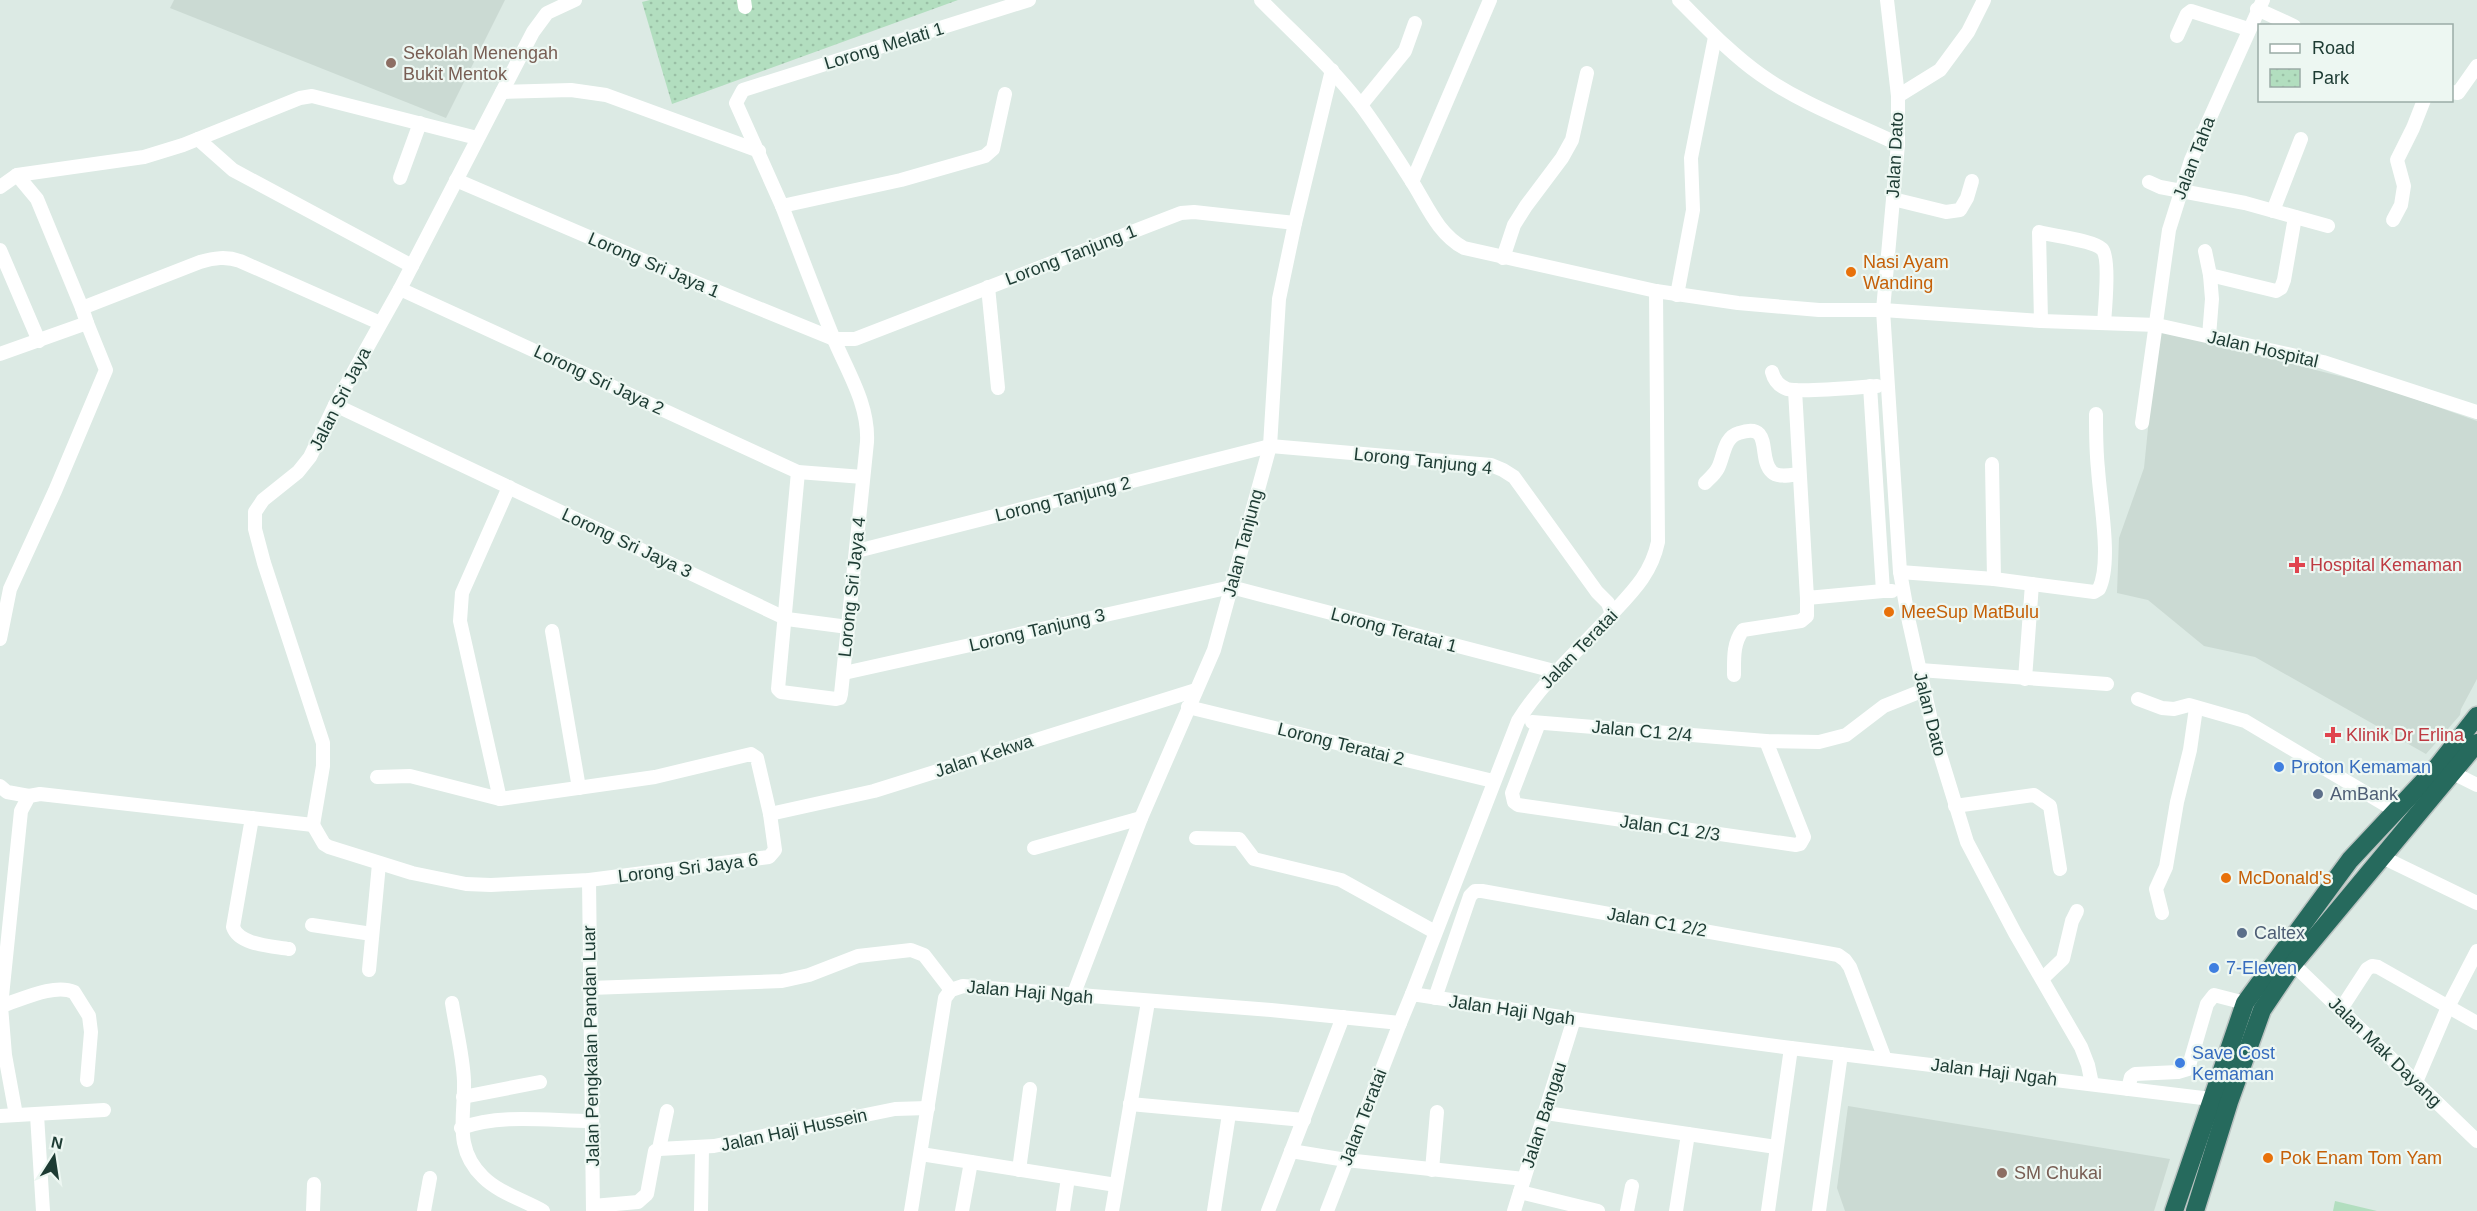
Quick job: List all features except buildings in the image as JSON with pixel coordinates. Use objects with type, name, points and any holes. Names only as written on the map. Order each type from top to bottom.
[{"type":"highway","points":[[2174,1211],[2245,1003],[2350,860],[2437,767],[2477,716]]},
{"type":"highway","points":[[2194,1211],[2262,1010],[2293,964],[2477,743]]},
{"type":"street","name":"Jalan Sri Jaya","points":[[313,825],[323,766],[323,743],[264,562],[254,520],[258,505],[306,465],[335,405],[400,289],[533,32],[547,13],[575,0]]},
{"type":"street","name":"Lorong Melati 1","points":[[740,93],[1029,0]]},
{"type":"street","points":[[1412,182],[1490,0]]},
{"type":"street","points":[[1679,0],[1715,37],[1759,74],[1778,86],[1898,144]]},
{"type":"street","points":[[1887,0],[1898,96]]},
{"type":"street","name":"Jalan Dato","points":[[1984,0],[1968,32],[1940,70],[1898,96],[1898,144],[1883,310],[1900,572],[1935,738],[1962,829],[1977,864],[2081,1047],[2092,1084]]},
{"type":"street","points":[[1263,1],[1332,70],[1361,105],[1412,182],[1435,222],[1454,243],[1503,258],[1677,295],[1819,310],[1883,310],[2041,321],[2039,232],[2102,249],[2105,254],[2106,271],[2104,323]]},
{"type":"street","points":[[2260,5],[2291,24]]},
{"type":"street","name":"Jalan Taha","points":[[2142,423],[2157,325],[2164,252],[2181,190],[2191,160],[2260,5]]},
{"type":"street","points":[[2177,36],[2187,14],[2191,11],[2248,30]]},
{"type":"street","points":[[1361,105],[1405,51],[1415,23]]},
{"type":"street","points":[[1677,295],[1693,210],[1691,158],[1715,37]]},
{"type":"street","points":[[2455,93],[2477,66]]},
{"type":"street","name":"Jalan Tanjung","points":[[1073,996],[1141,818],[1214,650],[1270,446],[1276,321],[1282,278],[1332,70]]},
{"type":"street","points":[[1503,258],[1514,225],[1562,158],[1572,140],[1587,73]]},
{"type":"street","points":[[501,92],[571,90],[606,95],[759,152]]},
{"type":"street","name":"Lorong Sri Jaya 4","points":[[740,93],[736,103],[782,206],[865,412],[867,432],[857,551],[840,698],[781,692],[778,689],[787,619]]},
{"type":"street","points":[[782,206],[901,180],[985,156],[993,149],[1005,94]]},
{"type":"street","points":[[0,187],[17,175],[144,157],[198,139],[300,98],[312,96],[477,138]]},
{"type":"street","points":[[2393,220],[2401,205],[2404,186],[2397,160],[2423,102]]},
{"type":"street","points":[[400,178],[420,123]]},
{"type":"street","points":[[198,139],[233,170],[412,266]]},
{"type":"street","points":[[2273,211],[2301,139]]},
{"type":"street","points":[[0,639],[9,589],[55,491],[106,370],[37,199],[17,175]]},
{"type":"street","name":"Lorong Sri Jaya 1","points":[[456,180],[834,339],[855,339]]},
{"type":"street","points":[[1893,199],[1946,212],[1960,210],[1972,182]]},
{"type":"street","points":[[2149,182],[2160,187],[2245,203],[2328,226]]},
{"type":"street","name":"Lorong Tanjung 1","points":[[855,339],[1181,213],[1194,212],[1295,223]]},
{"type":"street","points":[[2210,275],[2276,291],[2279,289],[2284,279],[2295,217]]},
{"type":"street","points":[[0,251],[39,341]]},
{"type":"street","points":[[2205,251],[2212,299],[2209,336]]},
{"type":"street","points":[[82,308],[203,261],[229,257],[380,323]]},
{"type":"street","points":[[988,287],[998,388]]},
{"type":"street","name":"Lorong Sri Jaya 2","points":[[400,289],[798,472]]},
{"type":"street","name":"Jalan Teratai","points":[[1412,994],[1518,721],[1529,704],[1629,598],[1647,575],[1655,557],[1658,542],[1656,291]]},
{"type":"street","name":"Jalan Hospital","points":[[2041,321],[2157,325],[2323,362],[2477,412]]},
{"type":"street","points":[[0,354],[87,323]]},
{"type":"street","points":[[1772,372],[1774,380],[1779,385],[1795,390],[1888,385]]},
{"type":"street","points":[[1870,386],[1883,591]]},
{"type":"street","points":[[1734,675],[1735,647],[1743,630],[1749,627],[1801,621],[1807,616],[1795,390]]},
{"type":"street","name":"Lorong Sri Jaya 3","points":[[335,405],[787,619],[849,627]]},
{"type":"street","points":[[1900,572],[1994,579],[2094,592],[2101,585],[2104,536],[2097,467],[2096,414]]},
{"type":"street","points":[[1706,483],[1719,467],[1729,440],[1739,433],[1748,431],[1757,432],[1761,436],[1766,462],[1773,473],[1778,475],[1799,474]]},
{"type":"street","name":"Lorong Tanjung 2","points":[[857,551],[1270,446]]},
{"type":"street","name":"Lorong Tanjung 4","points":[[1270,446],[1491,465],[1503,470],[1514,477],[1597,592],[1608,603],[1612,614]]},
{"type":"street","points":[[1992,464],[1994,579]]},
{"type":"street","points":[[787,619],[798,472],[863,477]]},
{"type":"street","points":[[500,799],[459,608],[462,593],[509,487]]},
{"type":"street","points":[[2025,679],[2032,584]]},
{"type":"street","name":"Lorong Tanjung 3","points":[[844,673],[1231,587]]},
{"type":"street","name":"Lorong Teratai 1","points":[[1231,587],[1558,672]]},
{"type":"street","points":[[1807,598],[1903,591]]},
{"type":"street","points":[[552,631],[579,788]]},
{"type":"street","points":[[1920,670],[2107,684]]},
{"type":"street","name":"Jalan Kekwa","points":[[770,814],[874,791],[1196,690]]},
{"type":"street","name":"Jalan C1 2/4","points":[[1518,721],[1766,741],[1819,742],[1846,735],[1884,706],[1924,690]]},
{"type":"street","points":[[2138,699],[2162,708],[2174,709],[2189,705],[2252,724],[2396,811]]},
{"type":"street","name":"Lorong Teratai 2","points":[[1188,707],[1493,781]]},
{"type":"street","points":[[2162,913],[2156,889],[2166,867],[2180,789],[2190,750],[2196,708]]},
{"type":"street","name":"Jalan C1 2/3","points":[[1539,723],[1512,793],[1514,802],[1518,805],[1800,844],[1804,837],[1766,741]]},
{"type":"street","name":"Lorong Sri Jaya 6","points":[[313,825],[328,847],[412,873],[466,884],[518,885],[589,880],[769,857],[774,853],[776,846],[757,758],[750,754],[676,773],[500,799],[410,776],[377,777]]},
{"type":"street","points":[[2453,773],[2477,785]]},
{"type":"street","points":[[16,1115],[3,1043],[1,1006],[21,811],[14,792],[313,825]]},
{"type":"street","points":[[1955,806],[2034,795],[2043,799],[2050,806],[2060,869]]},
{"type":"street","points":[[252,818],[233,927],[235,932],[246,940],[289,950]]},
{"type":"street","points":[[1034,848],[1141,818]]},
{"type":"street","points":[[1196,838],[1239,839],[1254,859],[1341,880],[1435,932]]},
{"type":"street","points":[[2382,857],[2477,903]]},
{"type":"street","points":[[369,970],[379,864]]},
{"type":"street","name":"Jalan Pengkalan Pandan Luar","points":[[589,880],[593,1209]]},
{"type":"street","name":"Jalan C1 2/2","points":[[1435,998],[1470,896],[1475,891],[1482,891],[1838,955],[1850,967],[1885,1059]]},
{"type":"street","points":[[2042,979],[2063,959],[2072,921],[2077,911]]},
{"type":"street","points":[[312,925],[372,934]]},
{"type":"street","points":[[590,988],[782,981],[809,975],[858,956],[905,950],[921,952],[947,985]]},
{"type":"street","points":[[2416,1083],[2448,1007],[2477,951]]},
{"type":"street","name":"Jalan Mak Dayang","points":[[2293,964],[2477,1141]]},
{"type":"street","points":[[2341,1009],[2367,969],[2372,966],[2378,967],[2477,1023]]},
{"type":"street","name":"Jalan Haji Ngah","points":[[911,1211],[921,1154],[918,1107],[947,985],[1400,1023]]},
{"type":"street","points":[[1,1006],[48,992],[62,990],[74,993],[89,1016],[87,1080]]},
{"type":"street","points":[[1400,1023],[1412,994]]},
{"type":"street","name":"Jalan Haji Ngah","points":[[1412,994],[1574,1019],[1791,1048],[2211,1099]]},
{"type":"street","points":[[2128,1089],[2131,1077],[2135,1074],[2178,1072],[2188,1069],[2207,1004],[2214,995],[2245,1003]]},
{"type":"street","points":[[1112,1211],[1148,1002]]},
{"type":"street","points":[[452,1003],[464,1080],[461,1128],[469,1158],[491,1184],[543,1211]]},
{"type":"street","points":[[1268,1211],[1343,1017]]},
{"type":"street","name":"Jalan Bangau","points":[[1514,1211],[1574,1019]]},
{"type":"street","name":"Jalan Teratai","points":[[1327,1211],[1400,1023]]},
{"type":"street","points":[[1768,1211],[1791,1048]]},
{"type":"street","points":[[1820,1211],[1841,1054]]},
{"type":"street","points":[[463,1097],[540,1082]]},
{"type":"street","points":[[1019,1170],[1030,1089]]},
{"type":"street","points":[[1130,1104],[1304,1120]]},
{"type":"street","name":"Jalan Haji Hussein","points":[[659,1149],[702,1148],[918,1107]]},
{"type":"street","points":[[0,1116],[104,1110]]},
{"type":"street","points":[[593,1209],[638,1202],[647,1194],[655,1152],[659,1149],[667,1111]]},
{"type":"street","points":[[1432,1170],[1437,1112]]},
{"type":"street","points":[[1546,1113],[1776,1147]]},
{"type":"street","points":[[37,1114],[43,1211]]},
{"type":"street","points":[[1214,1211],[1229,1114]]},
{"type":"street","points":[[461,1128],[480,1122],[504,1120],[592,1121]]},
{"type":"street","points":[[1676,1211],[1688,1134]]},
{"type":"street","points":[[701,1211],[702,1148]]},
{"type":"street","points":[[1291,1151],[1432,1170],[1522,1186],[1598,1211]]},
{"type":"street","points":[[921,1154],[1116,1185]]},
{"type":"street","points":[[962,1211],[971,1162]]},
{"type":"street","points":[[424,1211],[430,1178]]},
{"type":"street","points":[[1063,1211],[1068,1178]]},
{"type":"street","points":[[313,1211],[314,1184]]},
{"type":"street","points":[[1627,1211],[1632,1186]]},
{"type":"shaded area","name":"Sekolah Menengah Bukit Mentok","points":[[174,0],[505,0],[446,118],[170,8]]},
{"type":"shaded area","name":"Hospital Kemaman","points":[[2158,330],[2379,386],[2477,421],[2477,679],[2460,715],[2426,754],[2255,657],[2204,646],[2148,600],[2117,593],[2119,538],[2144,468]]},
{"type":"shaded area","name":"SM Chukai","points":[[1848,1106],[2170,1159],[2154,1211],[1845,1211],[1837,1188]]},
{"type":"green space","points":[[650,0],[958,0],[672,104],[642,2]]},
{"type":"green space","points":[[2335,1201],[2377,1211],[2333,1211]]},
{"type":"place","name":"Sekolah Menengah Bukit Mentok","points":[[391,63]]},
{"type":"place","name":"Nasi Ayam Wanding","points":[[1851,272]]},
{"type":"place","name":"Hospital Kemaman","points":[[2297,565]]},
{"type":"place","name":"MeeSup MatBulu","points":[[1889,612]]},
{"type":"place","name":"Klinik Dr Erlina","points":[[2333,735]]},
{"type":"place","name":"Proton Kemaman","points":[[2279,767]]},
{"type":"place","name":"AmBank","points":[[2318,794]]},
{"type":"place","name":"McDonald's","points":[[2226,878]]},
{"type":"place","name":"Caltex","points":[[2242,933]]},
{"type":"place","name":"7-Eleven","points":[[2214,968]]},
{"type":"place","name":"Save Cost Kemaman","points":[[2180,1063]]},
{"type":"place","name":"Pok Enam Tom Yam","points":[[2268,1158]]},
{"type":"place","name":"SM Chukai","points":[[2002,1173]]}]
